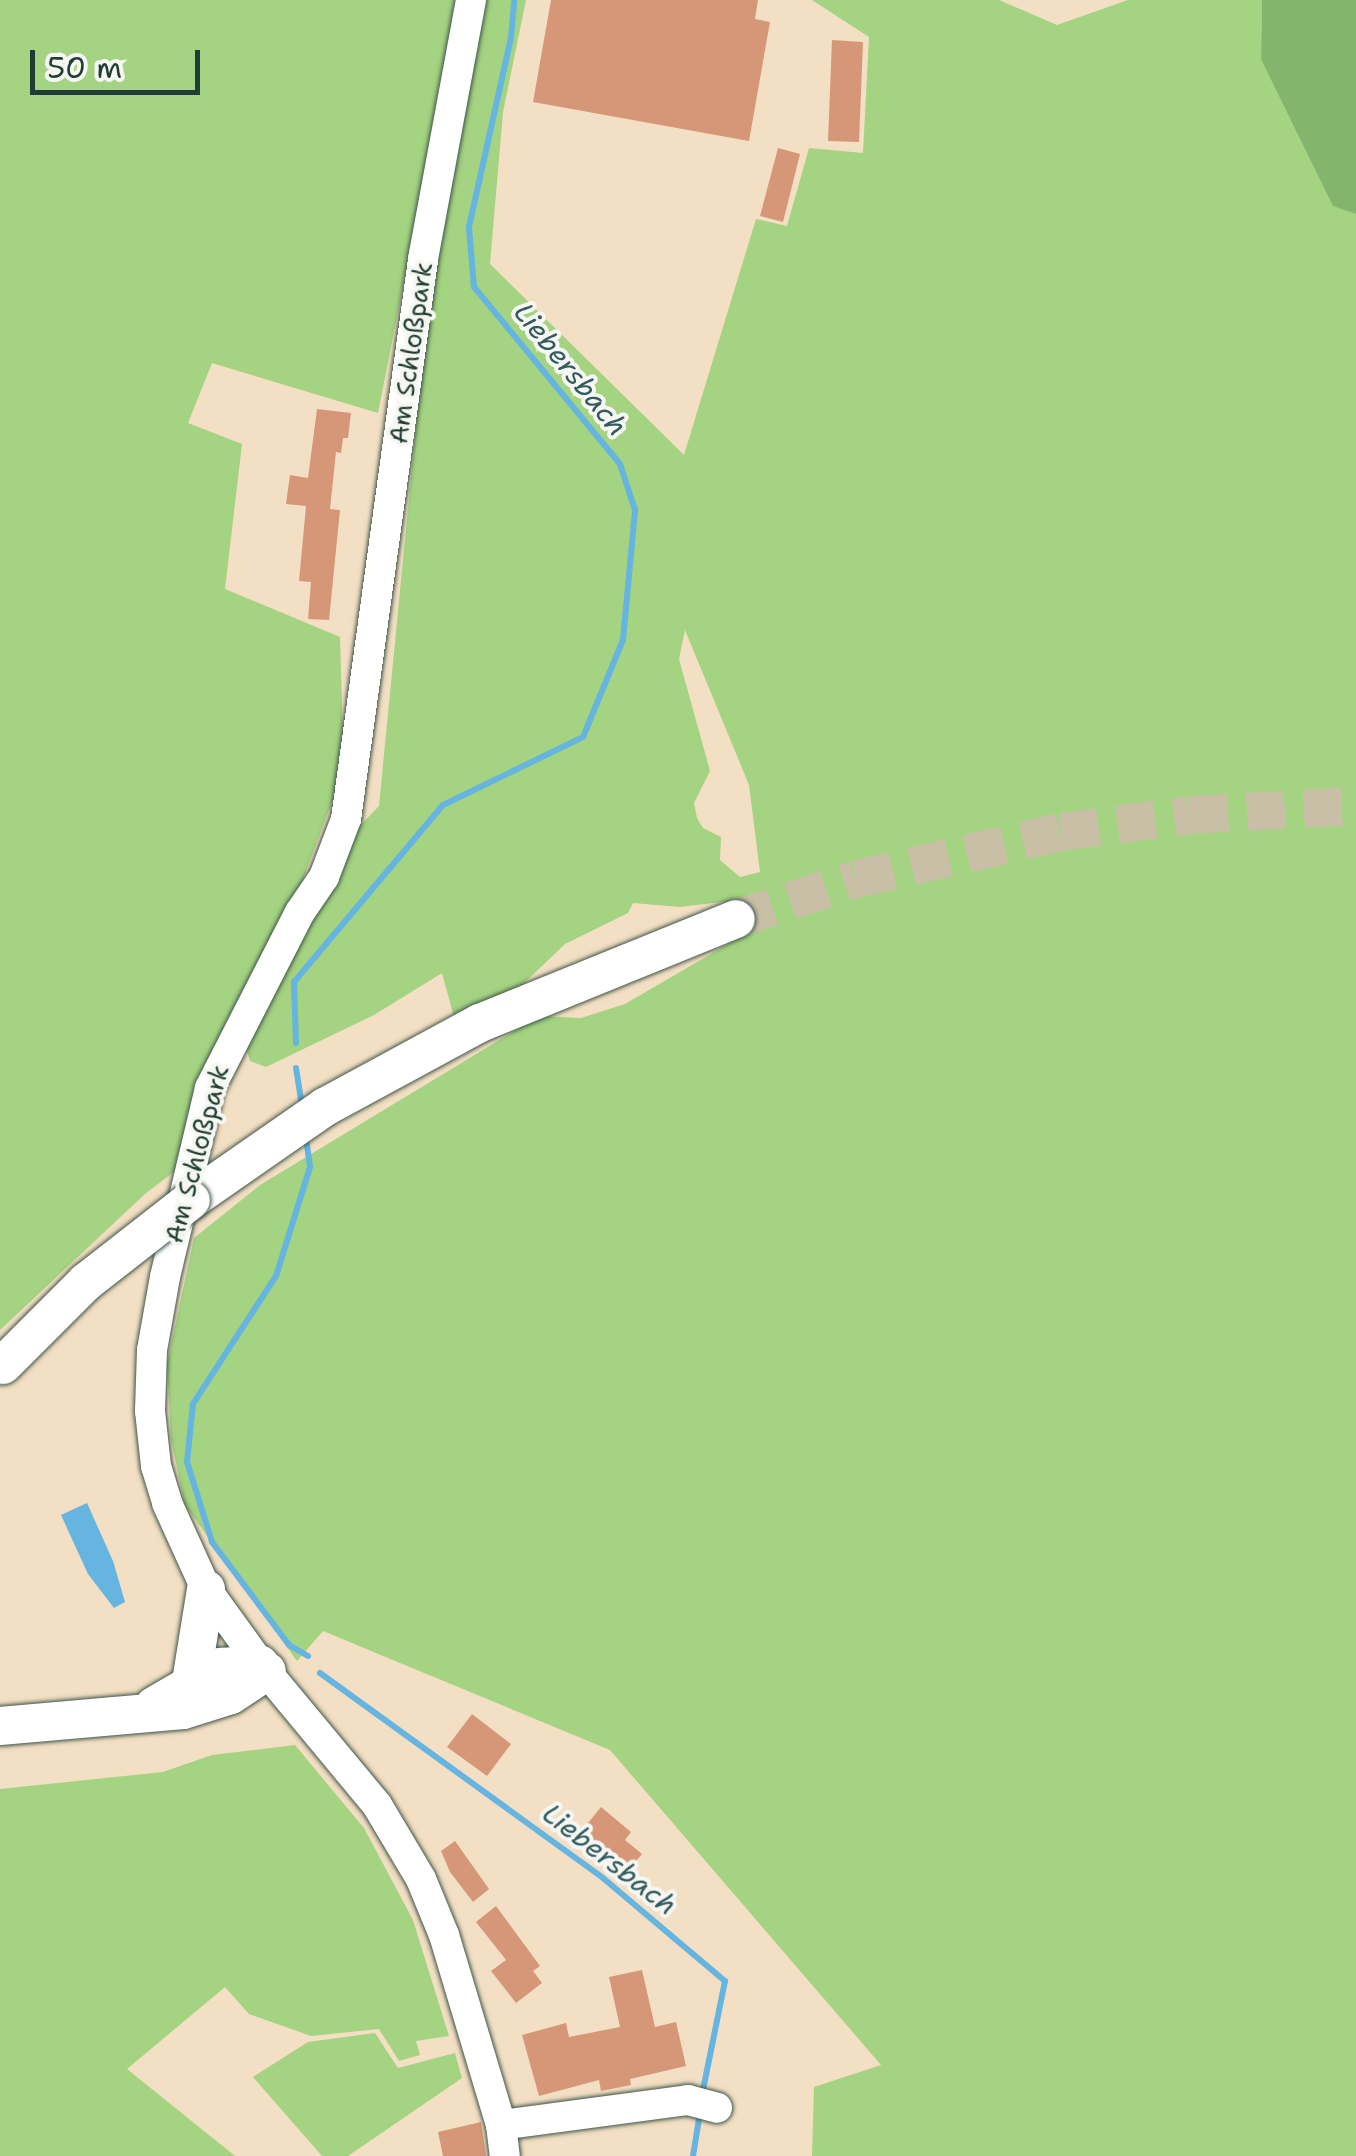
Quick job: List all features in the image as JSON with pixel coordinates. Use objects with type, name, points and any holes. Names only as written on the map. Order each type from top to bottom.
[{"type":"main road","points":[[1,1366],[86,1282],[257,1151],[325,1107],[480,1024],[736,919]]},
{"type":"main road","points":[[191,1682],[206,1589]]},
{"type":"main road","points":[[130,1716],[221,1667],[264,1667]]},
{"type":"main road","points":[[0,1726],[130,1716],[210,1704],[232,1696],[264,1667]]},
{"type":"street","name":"Am Schloßpark","points":[[471,0],[424,260],[346,819],[324,876],[292,928],[210,1088],[152,1350],[156,1466],[186,1552],[206,1589],[264,1667],[377,1805],[421,1879],[444,1935],[486,2074],[505,2156]]},
{"type":"street","points":[[500,2125],[703,2104]]},
{"type":"green space","points":[[0,0],[459,0],[378,413],[212,363],[188,423],[242,444],[225,589],[340,637],[344,770],[201,1151],[145,1194],[0,1330]]},
{"type":"green space","points":[[487,0],[526,0],[503,112],[490,264],[684,455],[756,219],[787,226],[809,148],[863,153],[869,37],[812,0],[999,0],[1057,25],[1128,0],[1262,0],[1261,59],[1356,214],[1356,2156],[812,2156],[814,2087],[881,2065],[610,1750],[323,1631],[297,1661],[185,1505],[171,1440],[167,1364],[194,1238],[260,1185],[539,1016],[581,1018],[625,1004],[740,937],[730,901],[680,907],[633,903],[628,913],[565,944],[519,988],[454,1017],[442,973],[374,1015],[266,1067],[250,1061],[246,1048],[352,834],[379,806],[429,293]],"holes":[[[685,630],[749,785],[760,872],[740,877],[720,860],[721,837],[703,828],[697,818],[694,803],[710,771],[679,659]]]},
{"type":"green space","points":[[1262,0],[1356,0],[1356,214],[1333,206],[1261,59]]},
{"type":"green space","points":[[295,1745],[364,1828],[413,1920],[449,2036],[416,2041],[420,2055],[399,2061],[379,2029],[311,2036],[249,2014],[225,1987],[127,2069],[235,2156],[0,2156],[0,1789],[163,1772],[212,1755]]},
{"type":"green space","points":[[375,2033],[398,2068],[455,2053],[462,2078],[348,2156],[322,2156],[253,2077],[308,2042]]},
{"type":"water","points":[[87,1503],[113,1561],[125,1602],[114,1608],[88,1574],[61,1515]]},
{"type":"building","points":[[551,0],[758,0],[755,19],[770,22],[749,141],[533,102]]},
{"type":"building","points":[[832,40],[863,42],[859,142],[828,141]]},
{"type":"building","points":[[778,148],[800,154],[783,222],[760,216]]},
{"type":"building","points":[[317,409],[351,413],[348,438],[343,438],[341,453],[336,452],[330,509],[340,510],[329,620],[308,619],[311,582],[299,581],[306,506],[286,504],[290,475],[308,478]]},
{"type":"building","points":[[472,1714],[511,1744],[487,1776],[447,1747]]},
{"type":"building","points":[[601,1807],[631,1832],[625,1840],[642,1854],[622,1878],[575,1839]]},
{"type":"building","points":[[455,1841],[489,1889],[473,1902],[450,1872],[441,1851]]},
{"type":"building","points":[[496,1906],[540,1966],[533,1971],[542,1983],[516,2003],[491,1971],[506,1960],[476,1922]]},
{"type":"building","points":[[642,1970],[655,2027],[676,2022],[686,2066],[630,2079],[631,2085],[601,2091],[599,2080],[539,2096],[522,2035],[566,2023],[569,2037],[620,2027],[609,1977]]},
{"type":"building","points":[[481,2122],[486,2156],[443,2156],[438,2132]]},
{"type":"waterway","name":"Liebersbach","points":[[296,1043],[294,982],[443,805],[583,737],[623,640],[635,510],[620,464],[474,287],[469,227],[511,38],[514,0]]},
{"type":"waterway","name":"Liebersbach","points":[[296,1068],[302,1106]]},
{"type":"waterway","name":"Liebersbach","points":[[306,1138],[310,1167],[276,1276],[193,1404],[187,1462],[212,1542],[289,1645],[308,1656]]},
{"type":"waterway","name":"Liebersbach","points":[[320,1673],[603,1878],[725,1981],[702,2095]]},
{"type":"waterway","name":"Liebersbach","points":[[693,2156],[700,2113]]},
{"type":"tunnel","points":[[736,919],[856,879],[1061,832],[1190,815],[1356,806]]}]
